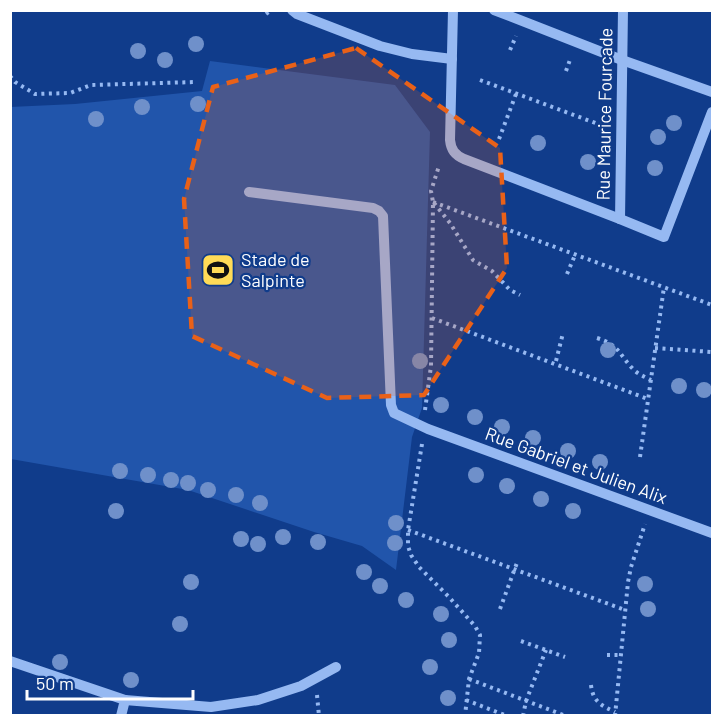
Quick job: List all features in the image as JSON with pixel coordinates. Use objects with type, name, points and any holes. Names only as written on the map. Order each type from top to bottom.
[{"type":"street","points":[[292,10],[297,14],[380,46],[412,54],[452,59]]},
{"type":"street","name":"Rue Maurice Fourcade","points":[[453,10],[450,140],[451,148],[458,156],[664,237],[712,112]]},
{"type":"street","points":[[494,10],[712,92]]},
{"type":"street","name":"Rue Maurice Fourcade","points":[[620,219],[623,10]]},
{"type":"street","name":"Rue Gabriel et Julien Alix","points":[[249,192],[373,208],[383,216],[394,413],[428,429],[712,533]]},
{"type":"street","points":[[10,661],[125,700],[211,708],[258,699],[301,686],[336,667]]},
{"type":"street","points":[[121,716],[125,700]]},
{"type":"path","points":[[266,14],[271,10]]},
{"type":"path","points":[[10,76],[15,82],[35,94],[70,93],[91,85],[196,82]]},
{"type":"path","points":[[480,80],[609,128]]},
{"type":"path","points":[[499,139],[516,94]]},
{"type":"path","points":[[569,121],[572,114]]},
{"type":"path","points":[[520,295],[510,290],[492,271],[474,260],[433,202],[712,305]]},
{"type":"path","points":[[567,274],[575,255]]},
{"type":"path","points":[[640,457],[664,288]]},
{"type":"path","points":[[432,318],[648,399]]},
{"type":"path","points":[[556,362],[563,333]]},
{"type":"path","points":[[597,338],[608,341],[635,371],[651,380]]},
{"type":"path","points":[[655,348],[712,352]]},
{"type":"path","points":[[591,685],[592,694],[596,700],[615,714],[631,567],[645,523]]},
{"type":"path","points":[[408,530],[626,610]]},
{"type":"path","points":[[500,609],[518,560]]},
{"type":"path","points":[[521,641],[565,657]]},
{"type":"path","points":[[523,716],[526,701],[546,650]]},
{"type":"path","points":[[607,655],[621,655]]},
{"type":"path","points":[[469,679],[566,716]]},
{"type":"path","points":[[317,694],[319,716]]},
{"type":"path","points":[[466,700],[507,716]]},
{"type":"highlighted area","points":[[356,48],[500,148],[507,268],[424,395],[327,398],[192,336],[184,199],[213,87]]},
{"type":"shaded area","name":"Stade de Salpinte","points":[[210,61],[395,85],[430,132],[422,408],[412,437],[396,570],[362,546],[188,490],[11,459],[10,107],[75,104],[202,91]]},
{"type":"place","name":"Stade de Salpinte","points":[[218,270]]}]
